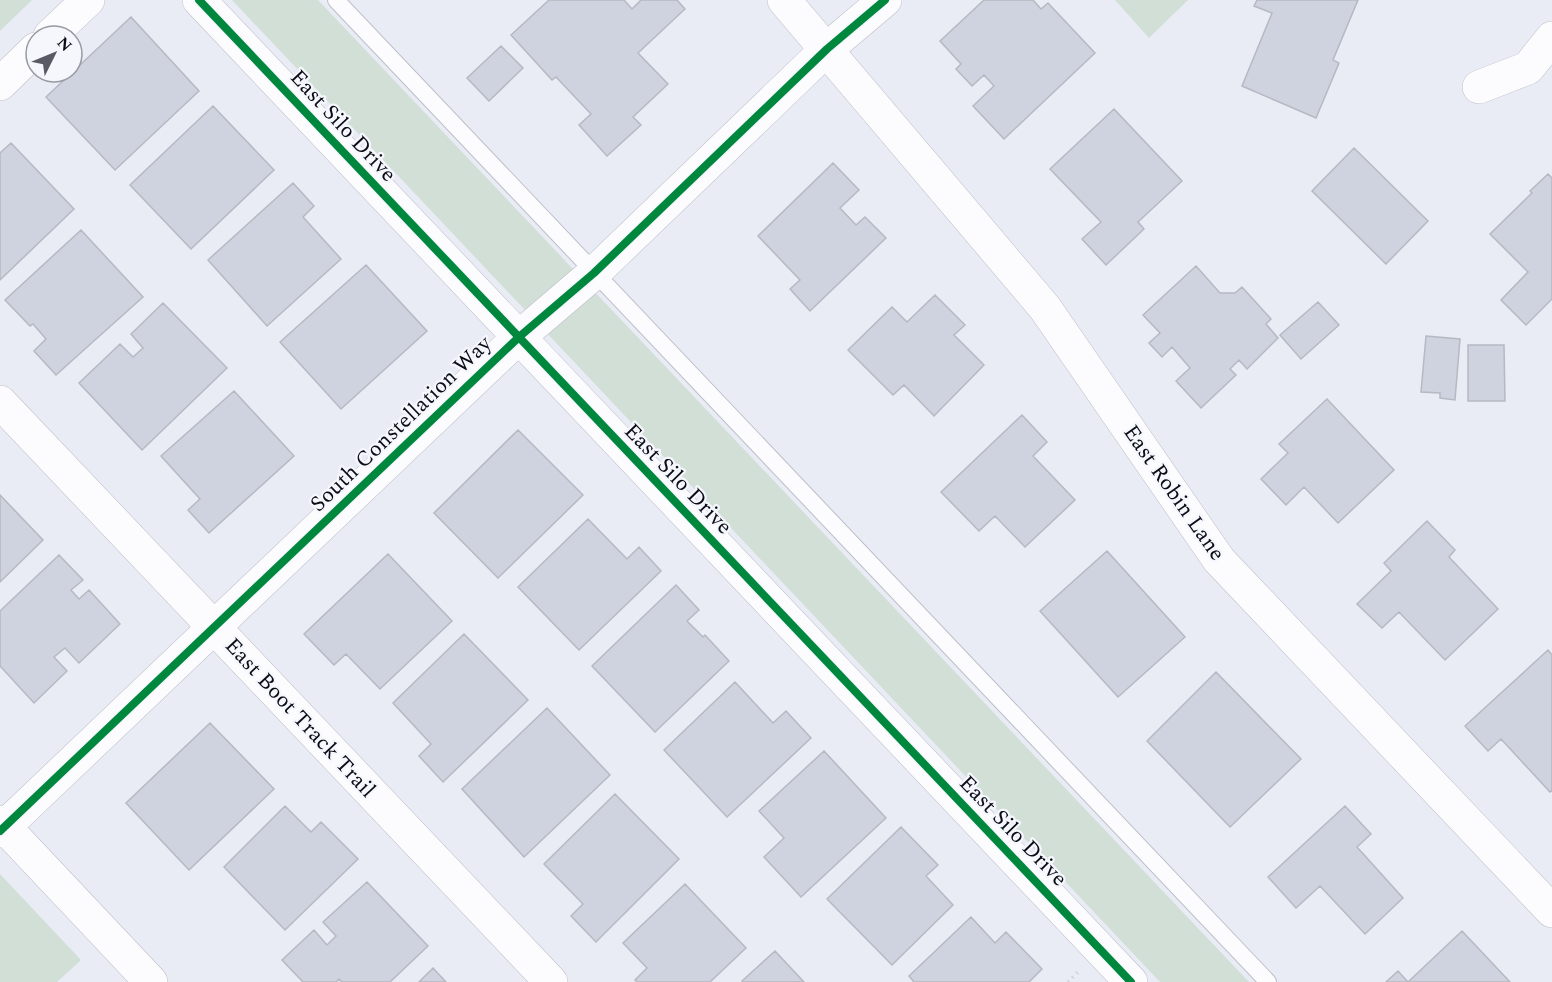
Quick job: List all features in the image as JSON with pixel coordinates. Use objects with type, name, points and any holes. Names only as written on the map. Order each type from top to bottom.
[{"type":"street","points":[[63,24],[88,0]]},
{"type":"street","name":"East Silo Drive","points":[[199,0],[1131,982]]},
{"type":"street","name":"East Robin Lane","points":[[784,0],[1045,308],[1219,560],[1552,911]]},
{"type":"street","name":"South Constellation Way","points":[[1,827],[214,628],[519,337],[594,273],[827,50],[885,0]]},
{"type":"street","points":[[1479,87],[1528,68],[1552,38]]},
{"type":"street","points":[[0,84],[24,61]]},
{"type":"street","name":"East Boot Track Trail","points":[[0,402],[551,982]]},
{"type":"street","points":[[1,827],[151,982]]},
{"type":"lane","points":[[336,0],[1268,982]]},
{"type":"shaded area","points":[[0,0],[32,0],[0,31]]},
{"type":"shaded area","points":[[232,0],[318,0],[1249,982],[1160,982]]},
{"type":"shaded area","points":[[1115,0],[1188,0],[1149,38]]},
{"type":"shaded area","points":[[0,874],[81,960],[57,982],[0,982]]},
{"type":"building","points":[[549,0],[624,0],[632,9],[641,0],[677,0],[685,9],[638,53],[668,84],[633,117],[641,125],[607,156],[579,125],[591,114],[556,77],[552,80],[511,35]]},
{"type":"building","points":[[984,0],[1033,0],[1041,9],[1048,3],[1095,53],[1004,139],[973,106],[994,86],[984,75],[972,86],[956,69],[961,64],[940,41]]},
{"type":"building","points":[[1257,0],[1358,0],[1333,60],[1339,63],[1316,118],[1242,86],[1272,13],[1254,6]]},
{"type":"building","points":[[131,17],[199,91],[115,170],[46,97],[60,84],[84,84],[84,61]]},
{"type":"building","points":[[501,46],[523,68],[489,101],[467,78]]},
{"type":"building","points":[[213,106],[274,170],[191,249],[130,185]]},
{"type":"building","points":[[1114,109],[1182,181],[1138,222],[1144,229],[1106,265],[1082,239],[1101,222],[1050,169]]},
{"type":"building","points":[[11,143],[74,209],[0,280],[0,153]]},
{"type":"building","points":[[1354,148],[1428,221],[1386,264],[1312,191]]},
{"type":"building","points":[[833,163],[859,190],[840,208],[856,225],[865,217],[886,238],[810,311],[790,289],[800,280],[758,236]]},
{"type":"building","points":[[1548,174],[1552,178],[1552,299],[1526,325],[1501,300],[1528,272],[1490,234]]},
{"type":"building","points":[[293,183],[314,206],[303,217],[341,259],[267,326],[208,260]]},
{"type":"building","points":[[81,230],[143,297],[56,375],[34,351],[46,339],[33,324],[30,326],[5,300]]},
{"type":"building","points":[[366,265],[427,331],[341,409],[280,342]]},
{"type":"building","points":[[1196,266],[1220,293],[1235,293],[1242,287],[1271,319],[1266,324],[1278,338],[1247,369],[1239,360],[1230,369],[1236,375],[1201,408],[1176,381],[1190,368],[1172,347],[1162,357],[1149,343],[1160,333],[1143,315]]},
{"type":"building","points":[[935,295],[965,325],[954,335],[984,365],[934,416],[904,385],[893,395],[848,350],[892,307],[907,322]]},
{"type":"building","points":[[1318,302],[1339,325],[1301,359],[1280,335]]},
{"type":"building","points":[[163,303],[227,368],[142,450],[79,383],[120,344],[133,357],[143,348],[131,334]]},
{"type":"building","points":[[1426,336],[1460,339],[1455,400],[1440,398],[1440,393],[1421,392]]},
{"type":"building","points":[[1468,345],[1504,345],[1505,401],[1468,401]]},
{"type":"building","points":[[234,391],[294,456],[209,533],[188,510],[200,499],[161,456]]},
{"type":"building","points":[[1327,399],[1394,470],[1338,523],[1304,487],[1286,505],[1261,479],[1288,453],[1279,444]]},
{"type":"building","points":[[1022,415],[1047,442],[1033,456],[1075,500],[1025,547],[995,516],[979,531],[941,492]]},
{"type":"building","points":[[518,430],[583,495],[498,578],[434,513]]},
{"type":"building","points":[[0,495],[43,540],[0,582]]},
{"type":"building","points":[[588,519],[627,559],[639,547],[661,571],[579,650],[518,587]]},
{"type":"building","points":[[1427,521],[1455,550],[1449,557],[1498,609],[1445,660],[1399,612],[1382,628],[1357,604],[1391,571],[1384,563]]},
{"type":"building","points":[[1107,551],[1185,637],[1118,697],[1040,611]]},
{"type":"building","points":[[388,554],[452,621],[380,689],[346,654],[334,665],[304,634]]},
{"type":"building","points":[[59,555],[83,580],[71,590],[79,599],[89,590],[120,624],[79,663],[65,648],[54,657],[67,671],[34,703],[0,666],[0,611]]},
{"type":"building","points":[[676,585],[699,610],[687,621],[703,637],[705,635],[729,661],[655,732],[592,666]]},
{"type":"building","points":[[464,634],[528,700],[443,782],[419,756],[431,744],[393,703]]},
{"type":"building","points":[[1548,650],[1552,655],[1552,791],[1550,792],[1501,739],[1488,751],[1465,726]]},
{"type":"building","points":[[1216,672],[1301,759],[1230,827],[1147,741]]},
{"type":"building","points":[[735,682],[773,723],[786,711],[811,738],[727,817],[664,750]]},
{"type":"building","points":[[547,708],[610,775],[524,857],[462,789]]},
{"type":"building","points":[[210,723],[274,789],[189,870],[126,803]]},
{"type":"building","points":[[824,751],[886,818],[801,897],[764,857],[784,838],[759,811]]},
{"type":"building","points":[[615,794],[679,859],[596,942],[571,916],[583,904],[544,864]]},
{"type":"building","points":[[285,806],[311,832],[321,822],[358,859],[285,930],[224,867]]},
{"type":"building","points":[[1345,806],[1371,834],[1357,847],[1403,898],[1365,934],[1320,886],[1296,908],[1268,877]]},
{"type":"building","points":[[901,827],[938,865],[926,876],[953,905],[892,965],[827,899]]},
{"type":"building","points":[[367,882],[428,946],[390,982],[342,982],[339,979],[336,982],[303,982],[282,960],[314,930],[327,945],[336,936],[323,922]]},
{"type":"building","points":[[685,884],[746,948],[710,982],[637,982],[635,980],[647,968],[623,943]]},
{"type":"building","points":[[971,917],[995,943],[1006,932],[1042,969],[1029,982],[914,982],[909,976]]},
{"type":"building","points":[[1462,931],[1510,982],[1408,982]]},
{"type":"building","points":[[775,951],[804,982],[742,981]]},
{"type":"building","points":[[433,968],[446,982],[419,982]]},
{"type":"building","points":[[1398,971],[1408,982],[1386,982]]},
{"type":"cycle path","points":[[199,0],[1131,982]]},
{"type":"cycle path","points":[[0,831],[519,337],[594,273],[827,49],[885,0]]}]
